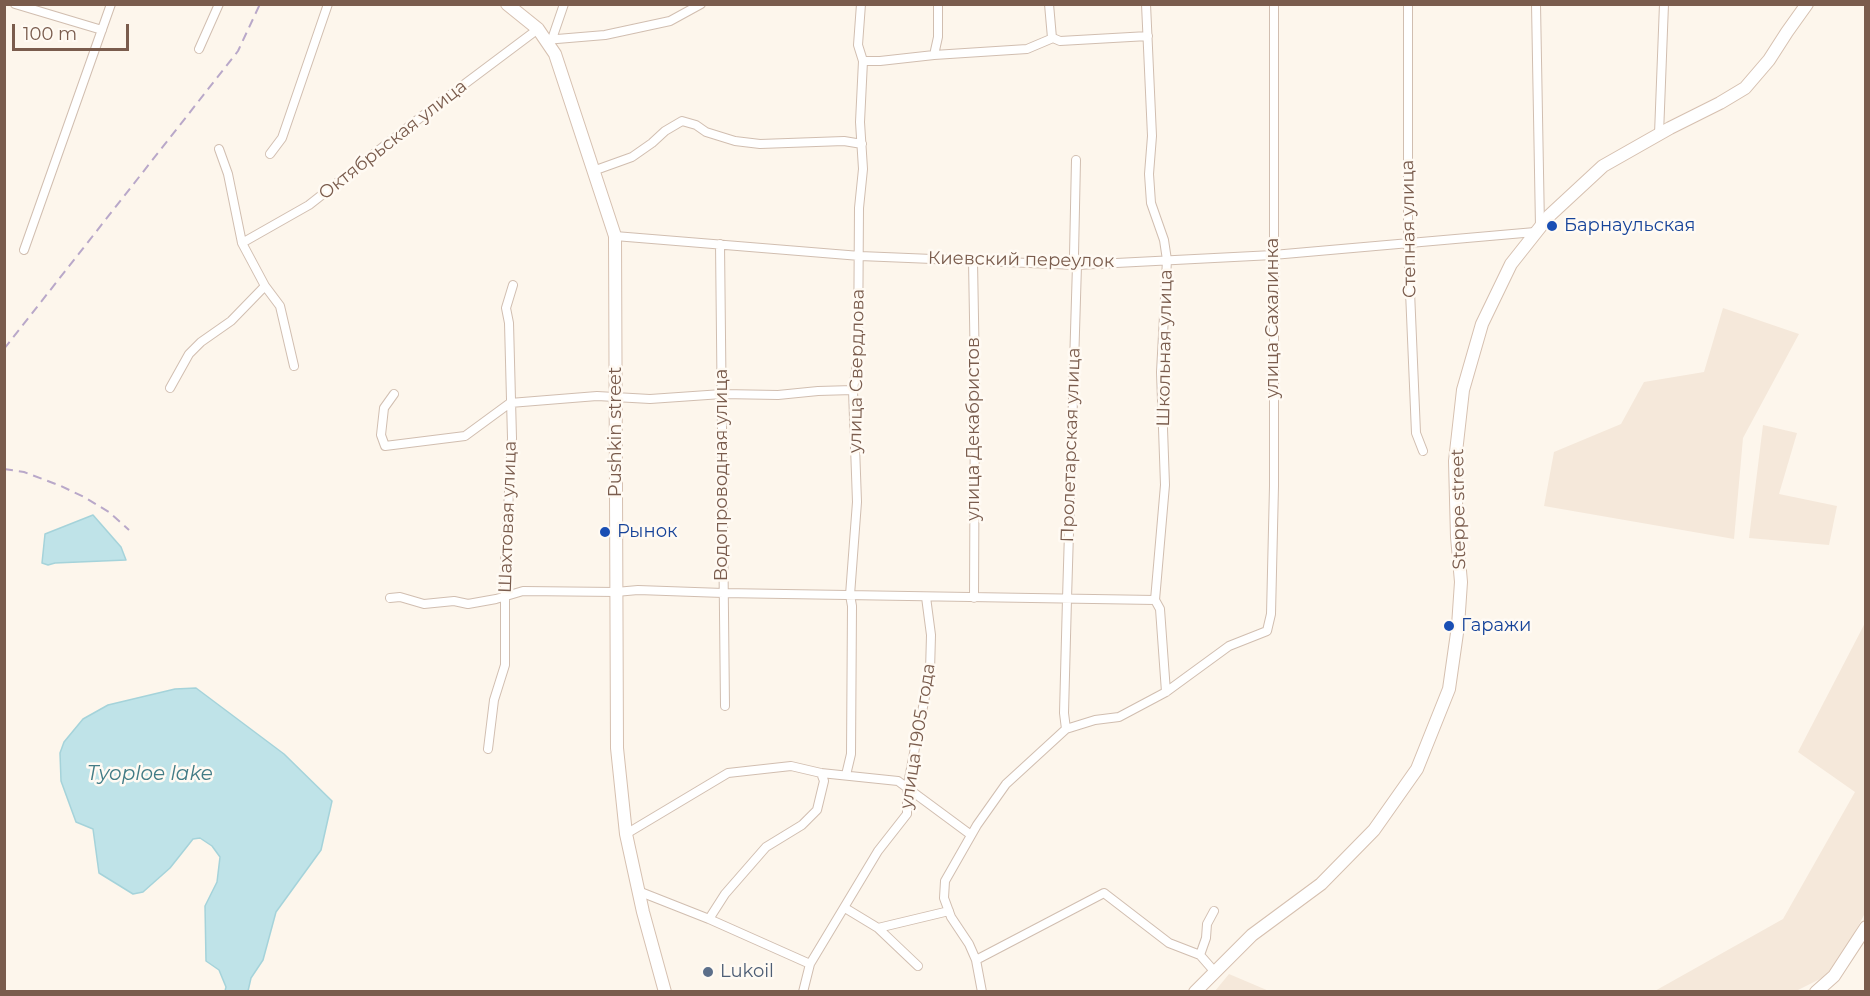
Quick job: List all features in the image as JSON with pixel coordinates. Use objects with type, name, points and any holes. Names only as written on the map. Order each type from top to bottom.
[{"type":"main road","name":"Pushkin street","points":[[507,4],[545,36],[555,54],[615,236],[618,748],[626,834],[638,891],[665,992]]},
{"type":"main road","name":"Steppe street","points":[[1195,992],[1252,934],[1321,884],[1367,838],[1417,769],[1449,688],[1458,626],[1461,582],[1455,461],[1463,390],[1482,324],[1511,264],[1549,216],[1603,166],[1659,134],[1720,104],[1745,87],[1770,60],[1786,32],[1807,4]]},
{"type":"main road","points":[[1816,992],[1834,976],[1866,927]]},
{"type":"street","points":[[15,4],[102,30]]},
{"type":"street","points":[[24,250],[111,4]]},
{"type":"street","points":[[199,49],[219,4]]},
{"type":"street","points":[[270,154],[282,138],[328,4]]},
{"type":"street","points":[[545,36],[564,4]]},
{"type":"street","points":[[545,36],[605,35],[670,21],[701,4]]},
{"type":"street","name":"улица Свердлова","points":[[846,775],[851,754],[852,606],[850,595],[857,502],[853,390],[858,357],[859,208],[863,169],[860,122],[863,61],[858,45],[861,4]]},
{"type":"street","points":[[934,55],[938,37],[938,4]]},
{"type":"street","points":[[1049,4],[1052,38]]},
{"type":"street","name":"Школьная улица","points":[[1146,4],[1152,136],[1149,174],[1151,203],[1164,240],[1167,260],[1161,372],[1165,484],[1155,600],[1160,609],[1166,692]]},
{"type":"street","name":"улица Сахалинка","points":[[1166,692],[1229,646],[1267,632],[1271,614],[1274,486],[1274,4]]},
{"type":"street","name":"Степная улица","points":[[1408,4],[1408,244],[1416,433],[1423,451]]},
{"type":"street","points":[[1536,4],[1538,230]]},
{"type":"street","points":[[1659,134],[1664,4]]},
{"type":"street","name":"Октябрьская улица","points":[[242,243],[309,205],[430,110],[545,36]]},
{"type":"street","points":[[863,61],[1027,49],[1052,38],[1060,41],[1148,36]]},
{"type":"street","points":[[593,171],[632,157],[665,131],[682,121],[696,124],[706,132],[735,141],[760,144],[844,141],[862,144]]},
{"type":"street","points":[[219,149],[228,174],[242,243],[265,286],[280,306],[294,366]]},
{"type":"street","name":"Пролетарская улица","points":[[1066,729],[1066,599],[1077,265],[1074,255],[1076,160]]},
{"type":"street","name":"Киевский переулок","points":[[615,236],[860,256],[1077,265],[1273,255],[1538,230]]},
{"type":"street","name":"Водопроводная улица","points":[[720,244],[725,706]]},
{"type":"street","name":"улица Декабристов","points":[[973,261],[974,598]]},
{"type":"street","name":"Шахтовая улица","points":[[488,749],[494,700],[505,665],[505,563],[512,438],[509,323],[506,308],[513,285]]},
{"type":"street","points":[[170,388],[189,354],[201,342],[231,321],[265,286]]},
{"type":"street","points":[[394,394],[384,408],[381,435],[385,446],[465,436],[510,403],[597,396],[650,399],[722,394],[778,395],[853,390]]},
{"type":"street","points":[[390,598],[400,597],[424,604],[454,601],[468,604],[523,591],[616,592],[638,590],[1155,600]]},
{"type":"street","name":"улица 1905 года","points":[[803,992],[810,964],[878,851],[907,814],[907,789],[930,671],[931,635],[926,597]]},
{"type":"street","points":[[982,992],[976,960],[950,914],[944,898],[945,881],[971,835],[1006,784],[1066,729],[1095,720],[1119,717],[1166,692]]},
{"type":"street","points":[[626,834],[728,773],[791,766],[821,773],[898,781],[971,835]]},
{"type":"street","points":[[709,919],[725,894],[766,847],[802,825],[817,810],[824,781],[821,773]]},
{"type":"street","points":[[638,891],[709,919],[810,964]]},
{"type":"street","points":[[976,960],[1104,893],[1169,943],[1200,955],[1214,971]]},
{"type":"street","points":[[845,908],[878,928],[918,966]]},
{"type":"street","points":[[1200,955],[1206,938],[1207,924],[1214,911]]},
{"type":"street","points":[[878,928],[950,914]]},
{"type":"shaded area","points":[[1723,308],[1799,334],[1743,438],[1734,539],[1544,506],[1554,452],[1621,424],[1644,382],[1704,372]]},
{"type":"shaded area","points":[[1763,425],[1797,433],[1779,494],[1837,506],[1829,545],[1749,538]]},
{"type":"shaded area","points":[[1865,623],[1865,913],[1841,959],[1822,978],[1796,991],[1653,992],[1783,919],[1855,792],[1798,752]]},
{"type":"shaded area","points":[[1229,974],[1269,991],[1215,991]]},
{"type":"water","points":[[93,515],[121,547],[126,560],[48,565],[42,563],[45,534]]},
{"type":"water","name":"Tyoploe lake","points":[[196,688],[284,754],[332,801],[321,850],[276,912],[263,960],[251,978],[248,991],[225,991],[226,987],[219,970],[206,961],[205,906],[217,882],[220,857],[212,846],[200,838],[193,839],[170,868],[143,892],[133,894],[99,873],[93,829],[76,822],[61,781],[60,753],[64,742],[83,719],[108,705],[175,689]]},
{"type":"railway","points":[[4,349],[238,51],[260,4]]},
{"type":"railway","points":[[4,469],[24,472],[84,497],[109,512],[129,530]]},
{"type":"place","name":"Барнаульская","points":[[1552,226]]},
{"type":"place","name":"Рынок","points":[[605,532]]},
{"type":"place","name":"Гаражи","points":[[1449,626]]},
{"type":"place","name":"Lukoil","points":[[708,972]]}]
